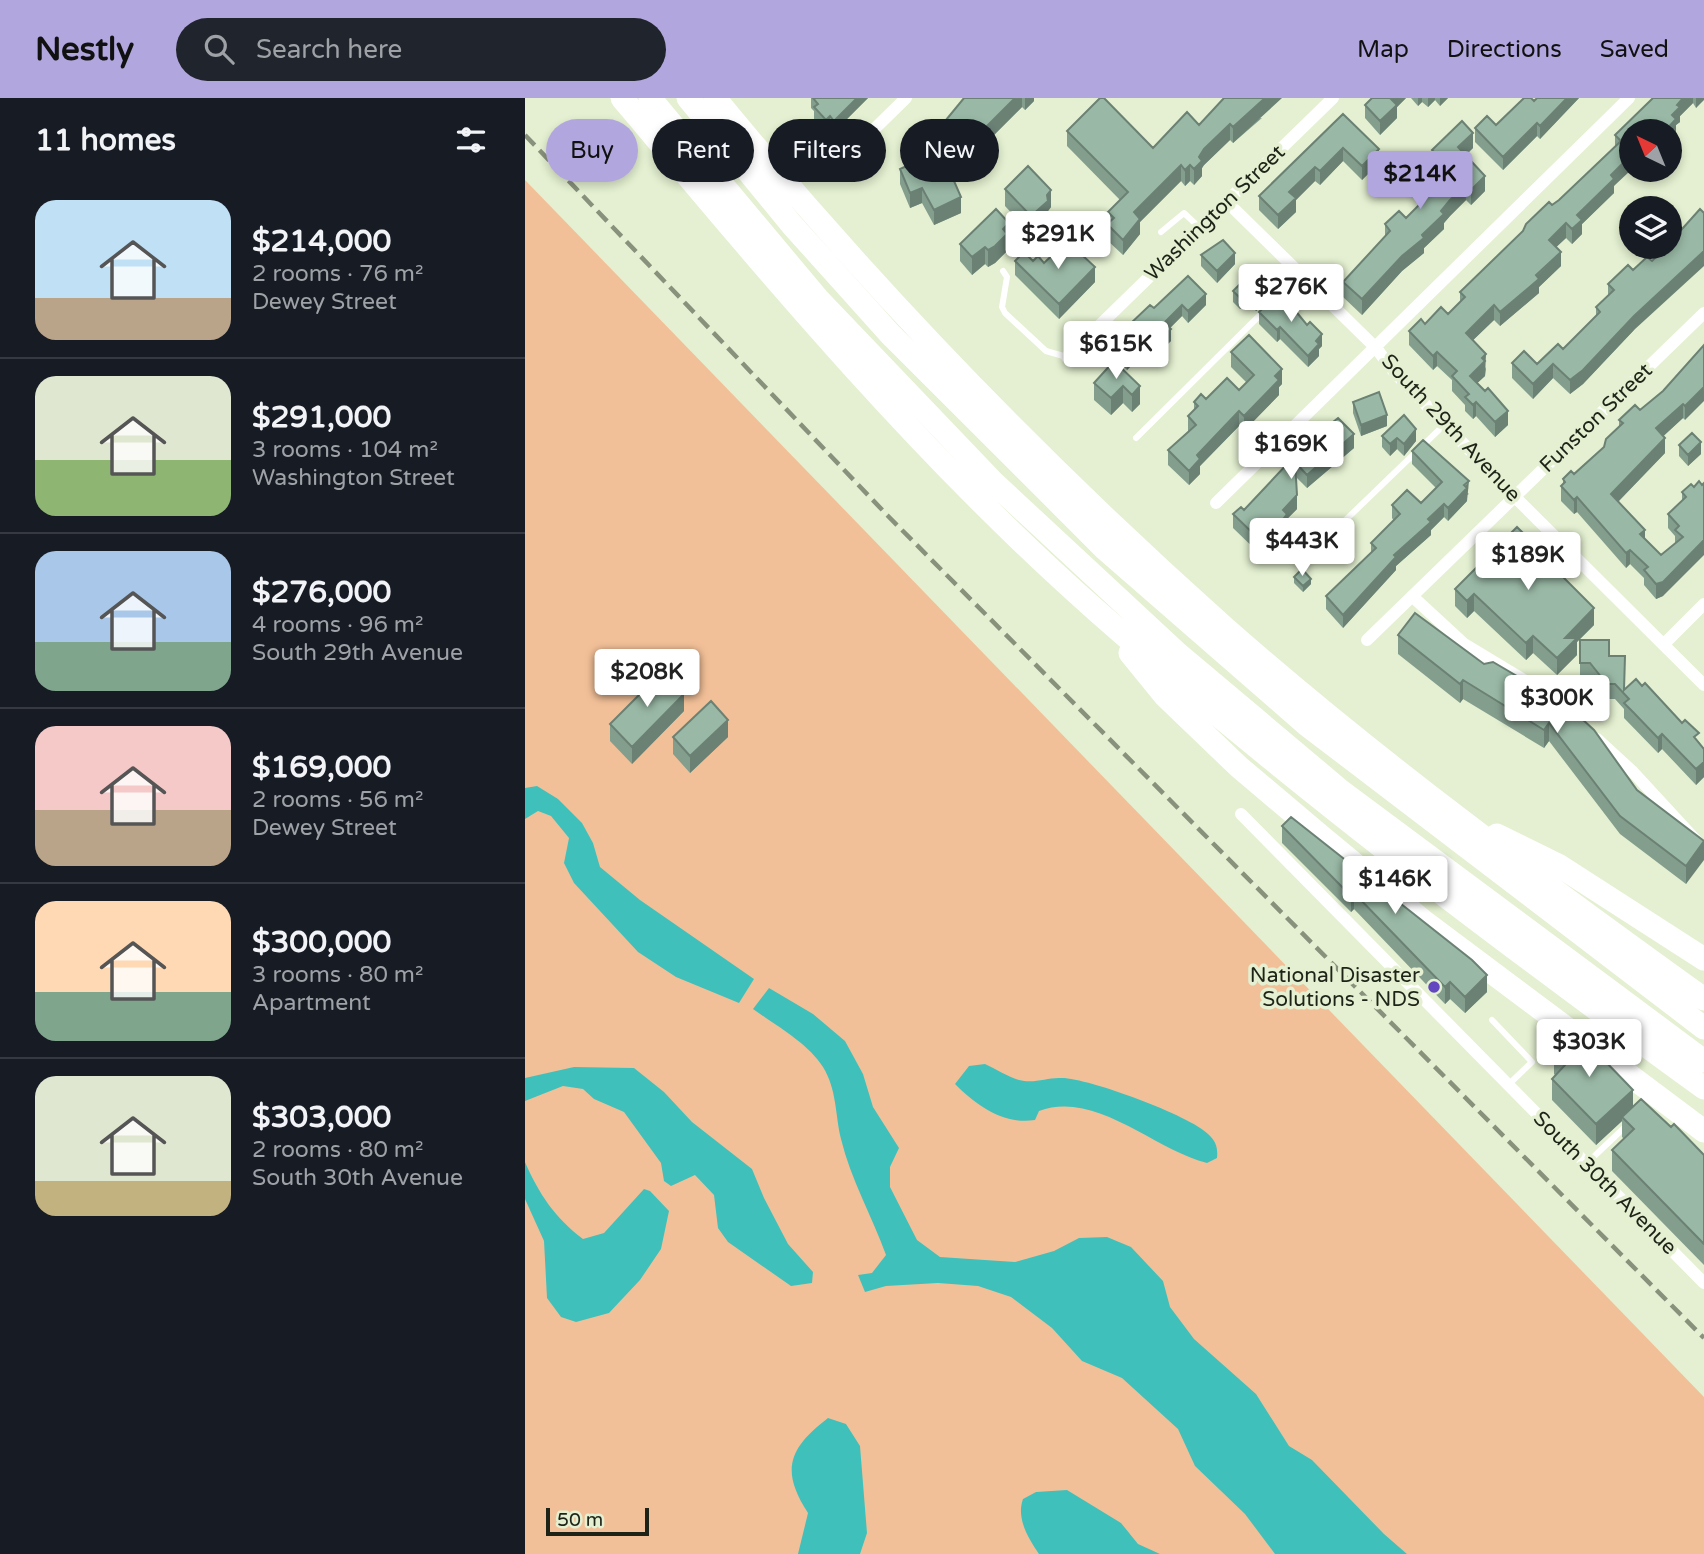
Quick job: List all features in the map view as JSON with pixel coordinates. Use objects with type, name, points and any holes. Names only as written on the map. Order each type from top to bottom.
[{"type":"highway","points":[[622,98],[853,369],[978,498],[1097,612],[1263,754],[1377,846],[1704,1088]]},
{"type":"highway","points":[[650,98],[827,308],[993,482],[1175,652],[1341,791],[1704,1061]]},
{"type":"highway","points":[[688,98],[792,225],[890,334],[1105,549],[1307,725],[1704,1028]]},
{"type":"highway","points":[[715,98],[732,119]]},
{"type":"highway","points":[[722,98],[733,119]]},
{"type":"highway","points":[[754,144],[901,314],[1027,443],[1227,629],[1450,812],[1546,886],[1704,999]]},
{"type":"highway","points":[[1097,612],[1165,696],[1239,766],[1312,829],[1426,923],[1704,1131]]},
{"type":"highway","points":[[1450,812],[1558,865],[1704,959]]},
{"type":"street","points":[[885,119],[906,98]]},
{"type":"street","name":"Washington Street","points":[[1067,357],[1333,98]]},
{"type":"street","points":[[1216,503],[1629,98]]},
{"type":"street","name":"South 29th Avenue","points":[[1227,202],[1376,348],[1395,373],[1515,497],[1704,685]]},
{"type":"street","name":"Funston Street","points":[[1367,640],[1704,313]]},
{"type":"street","points":[[1412,596],[1464,644],[1559,704]]},
{"type":"street","points":[[1664,644],[1704,604]]},
{"type":"street","points":[[1587,730],[1633,772],[1704,849]]},
{"type":"street","name":"South 30th Avenue","points":[[1241,814],[1704,1283]]},
{"type":"lane","points":[[1161,232],[1184,213],[1200,228]]},
{"type":"lane","points":[[1003,271],[1007,277],[1002,307],[1005,313],[1046,351],[1067,357]]},
{"type":"lane","points":[[1136,438],[1301,274]]},
{"type":"lane","points":[[1301,563],[1444,424]]},
{"type":"lane","points":[[1492,1020],[1532,1062],[1508,1085]]},
{"type":"lane","points":[[1586,1164],[1634,1118]]},
{"type":"shaded area","points":[[525,180],[1704,1397],[1704,1554],[525,1554]]},
{"type":"water","points":[[537,786],[558,799],[582,823],[593,843],[600,867],[640,900],[754,979],[739,1003],[676,977],[638,952],[574,883],[564,863],[569,838],[551,816],[538,811],[525,819],[525,788]]},
{"type":"water","points":[[769,988],[813,1014],[845,1041],[863,1074],[873,1107],[899,1148],[890,1167],[890,1187],[917,1240],[940,1257],[1015,1262],[1054,1251],[1079,1238],[1107,1237],[1131,1247],[1163,1281],[1170,1307],[1194,1339],[1256,1394],[1289,1446],[1312,1460],[1407,1554],[1275,1554],[1245,1514],[1195,1466],[1178,1429],[1122,1378],[1082,1361],[1052,1328],[1011,1297],[978,1286],[938,1283],[886,1286],[865,1292],[858,1275],[872,1273],[886,1255],[845,1154],[828,1076],[817,1058],[800,1042],[753,1009]]},
{"type":"water","points":[[985,1064],[1019,1080],[1075,1080],[1161,1108],[1198,1126],[1208,1134],[1216,1145],[1217,1158],[1207,1163],[1187,1156],[1125,1124],[1082,1108],[1060,1107],[1039,1111],[1035,1120],[1023,1121],[991,1112],[955,1084],[969,1066]]},
{"type":"water","points":[[574,1067],[634,1068],[664,1092],[692,1122],[752,1169],[788,1244],[813,1272],[812,1283],[791,1286],[728,1242],[718,1228],[714,1195],[695,1175],[671,1186],[664,1181],[661,1163],[624,1112],[594,1099],[583,1089],[563,1086],[525,1101],[525,1078]]},
{"type":"water","points":[[525,1162],[549,1205],[564,1223],[583,1239],[604,1233],[644,1189],[650,1191],[669,1211],[661,1249],[640,1280],[609,1313],[576,1322],[561,1317],[547,1298],[544,1241],[525,1199]]},
{"type":"water","points":[[828,1418],[846,1424],[860,1446],[867,1533],[860,1554],[798,1554],[808,1513],[794,1484],[793,1461],[804,1439]]},
{"type":"water","points":[[1067,1490],[1121,1523],[1138,1544],[1160,1554],[1039,1554],[1022,1521],[1023,1499],[1036,1492]]},
{"type":"building","points":[[813,98],[857,98],[836,119],[830,116],[825,119],[814,107],[818,104]]},
{"type":"building","points":[[964,98],[1015,98],[994,119],[947,119]]},
{"type":"building","points":[[1100,98],[1104,98],[1153,148],[1187,112],[1199,125],[1224,98],[1265,98],[1233,127],[1230,124],[1204,149],[1199,157],[1202,161],[1194,169],[1190,165],[1185,170],[1181,165],[1134,212],[1140,219],[1123,240],[1107,224],[1114,218],[1108,212],[1128,192],[1067,131]]},
{"type":"building","points":[[1372,98],[1393,98],[1391,99],[1397,105],[1380,121],[1365,105]]},
{"type":"building","points":[[1524,98],[1534,101],[1537,98],[1567,98],[1540,126],[1537,123],[1503,157],[1475,128],[1487,116],[1496,125]]},
{"type":"building","points":[[1653,98],[1683,98],[1677,105],[1680,107],[1672,115],[1676,119],[1631,119]]},
{"type":"building","points":[[1343,114],[1379,149],[1362,166],[1343,148],[1320,171],[1315,167],[1289,192],[1296,198],[1278,215],[1259,196]]},
{"type":"building","points":[[1462,121],[1473,133],[1458,147],[1485,176],[1471,190],[1466,185],[1450,200],[1441,211],[1444,214],[1422,235],[1424,238],[1402,256],[1362,299],[1343,282],[1390,231],[1385,224],[1399,211],[1406,218],[1421,203],[1418,199],[1427,189],[1417,179],[1440,158],[1432,150]]},
{"type":"building","points":[[1619,143],[1619,167],[1611,175],[1614,179],[1577,215],[1582,220],[1572,229],[1566,223],[1549,240],[1561,252],[1536,275],[1539,279],[1500,312],[1494,305],[1466,333],[1486,354],[1482,358],[1485,361],[1470,376],[1485,391],[1488,388],[1508,411],[1495,422],[1476,402],[1473,405],[1465,397],[1469,394],[1452,376],[1457,371],[1437,352],[1433,356],[1409,331],[1421,319],[1425,324],[1441,307],[1448,314],[1465,297],[1460,292],[1523,231],[1526,224],[1549,202],[1552,205]]},
{"type":"building","points":[[1028,166],[1051,190],[1047,195],[1048,201],[1031,216],[1005,189]]},
{"type":"building","points":[[905,182],[954,182],[961,197],[934,210],[922,188],[910,193]]},
{"type":"building","points":[[996,209],[1009,223],[1003,229],[1007,234],[995,246],[988,250],[985,247],[972,257],[960,244]]},
{"type":"building","points":[[1700,209],[1704,213],[1704,251],[1634,316],[1583,370],[1570,380],[1553,364],[1533,384],[1512,363],[1524,351],[1537,364],[1558,344],[1563,349],[1600,312],[1596,307],[1614,290],[1608,284],[1628,265],[1633,270],[1645,259],[1682,259],[1682,229]]},
{"type":"building","points":[[1223,240],[1235,253],[1217,271],[1201,255]]},
{"type":"building","points":[[1067,241],[1095,267],[1059,304],[1015,261],[1024,252],[1033,261],[1038,256],[1044,263]]},
{"type":"building","points":[[1256,268],[1264,275],[1260,278],[1269,286],[1256,299],[1247,290],[1240,298],[1233,291]]},
{"type":"building","points":[[1188,276],[1206,294],[1188,311],[1182,305],[1164,323],[1171,329],[1159,340],[1152,333],[1127,358],[1111,342],[1150,305],[1154,308]]},
{"type":"building","points":[[1280,292],[1307,325],[1310,322],[1322,334],[1316,341],[1319,344],[1308,356],[1280,327],[1277,330],[1259,312]]},
{"type":"building","points":[[1249,335],[1282,369],[1275,376],[1279,380],[1244,416],[1239,411],[1197,455],[1200,459],[1189,471],[1168,450],[1196,425],[1188,416],[1198,406],[1194,402],[1201,394],[1206,399],[1227,378],[1239,390],[1254,375],[1231,352]]},
{"type":"building","points":[[1704,345],[1704,387],[1685,406],[1683,404],[1656,428],[1665,438],[1611,494],[1645,530],[1640,534],[1661,555],[1683,537],[1675,530],[1679,526],[1668,514],[1686,497],[1682,492],[1691,484],[1694,487],[1699,481],[1702,485],[1704,483],[1704,540],[1663,582],[1656,584],[1644,570],[1648,567],[1630,550],[1626,553],[1577,497],[1574,500],[1561,486],[1565,482],[1563,479],[1571,471],[1574,474],[1604,447],[1606,439],[1623,423],[1619,420],[1635,405],[1640,410],[1663,391]]},
{"type":"building","points":[[1114,361],[1140,386],[1132,395],[1123,386],[1111,398],[1094,383]]},
{"type":"building","points":[[1379,392],[1387,415],[1361,425],[1353,402]]},
{"type":"building","points":[[1404,415],[1416,429],[1404,444],[1397,438],[1390,444],[1382,436]]},
{"type":"building","points":[[1338,418],[1354,434],[1307,475],[1295,462],[1297,495],[1283,510],[1287,514],[1262,542],[1233,514],[1241,507],[1244,510],[1321,428],[1323,430]]},
{"type":"building","points":[[1692,433],[1701,442],[1688,455],[1679,445]]},
{"type":"building","points":[[1423,440],[1469,481],[1464,485],[1467,488],[1448,508],[1444,504],[1428,519],[1431,522],[1394,555],[1396,557],[1343,615],[1326,596],[1376,548],[1371,543],[1400,514],[1392,505],[1407,490],[1421,503],[1442,482],[1412,451]]},
{"type":"building","points":[[1517,527],[1537,547],[1543,541],[1560,558],[1553,567],[1594,608],[1565,638],[1577,638],[1557,658],[1533,636],[1526,643],[1474,594],[1467,601],[1455,589]]},
{"type":"building","points":[[1302,569],[1311,579],[1303,586],[1294,577]]},
{"type":"building","points":[[1415,613],[1484,664],[1493,662],[1568,706],[1594,730],[1637,790],[1704,841],[1686,866],[1620,816],[1549,723],[1544,730],[1463,680],[1460,684],[1398,635]]},
{"type":"building","points":[[1580,640],[1609,640],[1609,656],[1625,656],[1624,690],[1636,679],[1642,686],[1645,683],[1682,723],[1685,720],[1699,733],[1694,737],[1704,749],[1704,762],[1696,769],[1662,734],[1658,738],[1624,703],[1629,699],[1615,684],[1602,684],[1602,678],[1590,663],[1580,663]]},
{"type":"building","points":[[662,672],[684,694],[632,747],[610,724]]},
{"type":"building","points":[[711,701],[728,720],[690,756],[673,737]]},
{"type":"building","points":[[1291,817],[1472,960],[1487,975],[1465,997],[1450,982],[1445,987],[1354,893],[1351,896],[1282,826]]},
{"type":"building","points":[[1576,1031],[1633,1090],[1596,1124],[1552,1079],[1566,1064],[1554,1052]]},
{"type":"building","points":[[1641,1099],[1671,1127],[1674,1124],[1704,1155],[1704,1244],[1612,1150],[1634,1129],[1622,1117]]},
{"type":"railway","points":[[525,135],[888,516],[1704,1338]]},
{"type":"place","name":"National Disaster Solutions - NDS","points":[[1434,987]]}]
